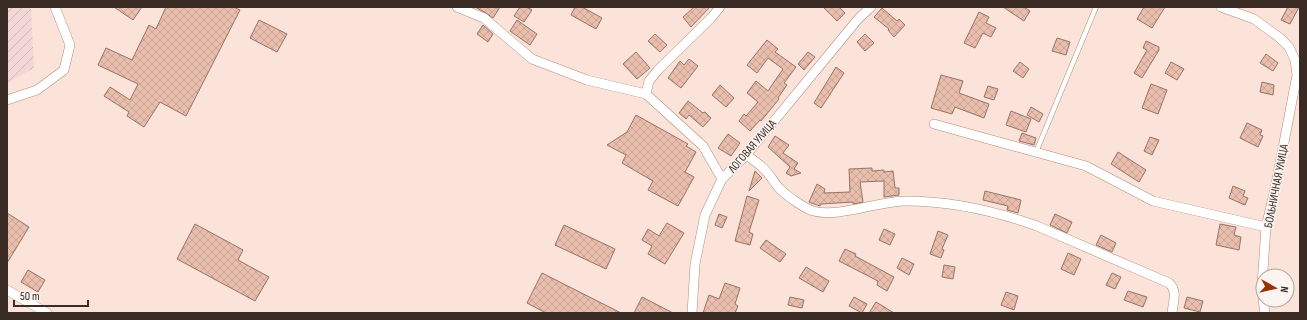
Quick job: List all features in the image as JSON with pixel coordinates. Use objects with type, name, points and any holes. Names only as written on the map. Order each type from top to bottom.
[{"type":"street","points":[[7,100],[37,90],[64,70],[70,45],[55,7]]},
{"type":"street","points":[[457,7],[484,18],[532,59],[587,80],[646,94],[703,146],[722,179]]},
{"type":"street","points":[[646,94],[649,81],[658,70],[711,18],[720,7]]},
{"type":"street","name":"ЛОГОВАЯ УЛИЦА","points":[[692,313],[695,264],[705,215],[722,179],[746,155],[859,18],[871,7]]},
{"type":"street","points":[[1220,7],[1254,18],[1280,38],[1289,47],[1299,73]]},
{"type":"street","name":"БОЛЬНИЧНАЯ УЛИЦА","points":[[1263,268],[1266,227],[1299,73]]},
{"type":"street","points":[[934,124],[1086,166],[1153,201],[1266,227]]},
{"type":"street","points":[[746,155],[764,168],[780,189],[812,211],[832,212],[906,201],[961,205],[1036,226],[1169,282],[1175,293],[1172,313]]},
{"type":"street","points":[[7,290],[47,313]]},
{"type":"lane","points":[[1036,152],[1096,7]]},
{"type":"shaded area","points":[[7,7],[31,7],[34,68],[7,83]]},
{"type":"building","points":[[114,7],[142,7],[133,20]]},
{"type":"building","points":[[166,7],[233,7],[240,10],[186,116],[160,102],[144,127],[127,116],[129,112],[104,96],[110,87],[130,100],[138,84],[98,65],[106,48],[132,60],[149,25],[156,29]]},
{"type":"building","points":[[475,7],[500,7],[493,18]]},
{"type":"building","points":[[520,7],[527,7],[532,10],[524,22],[514,16]]},
{"type":"building","points":[[575,7],[582,7],[602,18],[596,29],[571,15]]},
{"type":"building","points":[[694,7],[710,7],[691,27],[683,17]]},
{"type":"building","points":[[823,7],[839,7],[845,13],[837,21]]},
{"type":"building","points":[[1003,7],[1024,7],[1030,11],[1024,21]]},
{"type":"building","points":[[1144,7],[1165,7],[1152,28],[1137,19]]},
{"type":"building","points":[[1288,7],[1299,7],[1290,24],[1281,20]]},
{"type":"building","points":[[882,8],[897,21],[899,19],[905,25],[894,37],[888,30],[889,29],[874,17]]},
{"type":"building","points":[[979,12],[989,17],[986,23],[996,28],[991,37],[983,33],[975,48],[964,43]]},
{"type":"building","points":[[259,20],[287,34],[277,52],[250,38]]},
{"type":"building","points":[[517,20],[537,34],[530,45],[510,31]]},
{"type":"building","points":[[483,25],[493,34],[488,42],[477,34]]},
{"type":"building","points":[[655,34],[667,45],[660,52],[648,41]]},
{"type":"building","points":[[865,34],[874,43],[865,51],[857,42]]},
{"type":"building","points":[[1057,38],[1070,42],[1066,55],[1052,51]]},
{"type":"building","points":[[767,40],[778,49],[775,52],[796,67],[784,83],[787,85],[778,98],[779,99],[761,121],[760,120],[750,131],[739,121],[744,114],[746,116],[758,102],[747,93],[756,81],[768,91],[783,69],[768,58],[757,73],[747,65]]},
{"type":"building","points":[[1146,41],[1159,47],[1159,50],[1142,78],[1134,73],[1147,50],[1143,48]]},
{"type":"building","points":[[636,52],[650,68],[637,79],[623,64]]},
{"type":"building","points":[[808,52],[815,57],[804,70],[798,64]]},
{"type":"building","points":[[1266,54],[1278,63],[1273,71],[1260,63]]},
{"type":"building","points":[[689,59],[698,66],[681,88],[668,78],[680,61],[684,65]]},
{"type":"building","points":[[1020,62],[1029,69],[1023,78],[1013,71]]},
{"type":"building","points":[[1171,62],[1184,69],[1177,80],[1165,73]]},
{"type":"building","points":[[836,67],[844,73],[821,108],[814,103]]},
{"type":"building","points":[[941,75],[963,81],[959,93],[989,104],[984,118],[955,107],[952,114],[931,108]]},
{"type":"building","points":[[1262,82],[1274,85],[1273,95],[1260,92]]},
{"type":"building","points":[[1151,84],[1167,90],[1158,114],[1142,108]]},
{"type":"building","points":[[720,85],[734,98],[726,107],[712,95]]},
{"type":"building","points":[[988,86],[998,89],[994,100],[984,97]]},
{"type":"building","points":[[688,101],[703,113],[705,112],[711,118],[703,127],[689,115],[686,119],[679,113]]},
{"type":"building","points":[[1031,107],[1043,114],[1039,122],[1027,115]]},
{"type":"building","points":[[1011,111],[1031,119],[1026,132],[1006,125]]},
{"type":"building","points":[[636,115],[688,144],[686,146],[696,152],[685,172],[694,177],[678,206],[648,190],[653,181],[622,163],[626,155],[607,145],[627,132]]},
{"type":"building","points":[[1247,123],[1262,130],[1260,135],[1263,136],[1258,147],[1240,138]]},
{"type":"building","points":[[1022,133],[1036,138],[1034,145],[1019,141]]},
{"type":"building","points":[[728,134],[740,143],[731,156],[718,148]]},
{"type":"building","points":[[775,136],[789,145],[783,153],[798,163],[794,169],[801,173],[791,176],[786,173],[790,167],[768,147]]},
{"type":"building","points":[[1150,137],[1159,140],[1152,155],[1144,151]]},
{"type":"building","points":[[1118,152],[1146,170],[1139,182],[1111,164]]},
{"type":"building","points":[[872,168],[872,171],[893,171],[895,188],[899,188],[899,195],[884,197],[884,181],[860,182],[863,202],[853,204],[853,202],[821,204],[820,206],[809,202],[817,184],[825,189],[824,193],[850,192],[849,169]]},
{"type":"building","points":[[755,171],[762,178],[749,191]]},
{"type":"building","points":[[1233,186],[1245,191],[1243,196],[1248,198],[1245,205],[1229,198]]},
{"type":"building","points":[[985,191],[1021,200],[1018,213],[1007,210],[1008,206],[983,200]]},
{"type":"building","points":[[747,196],[759,200],[749,232],[753,234],[750,245],[735,241]]},
{"type":"building","points":[[7,213],[29,227],[7,263]]},
{"type":"building","points":[[719,214],[727,217],[722,228],[715,225]]},
{"type":"building","points":[[1055,214],[1072,222],[1067,233],[1050,225]]},
{"type":"building","points":[[667,223],[684,233],[665,264],[648,254],[652,246],[642,240],[648,229],[659,236]]},
{"type":"building","points":[[195,224],[243,250],[238,260],[269,277],[255,301],[177,259]]},
{"type":"building","points":[[1220,224],[1236,227],[1234,235],[1241,237],[1239,250],[1216,245]]},
{"type":"building","points":[[564,225],[615,249],[606,269],[555,245]]},
{"type":"building","points":[[884,229],[895,234],[890,245],[879,240]]},
{"type":"building","points":[[938,231],[948,235],[942,249],[944,250],[941,258],[930,254]]},
{"type":"building","points":[[1101,235],[1116,243],[1112,252],[1096,245]]},
{"type":"building","points":[[766,240],[786,254],[780,262],[760,248]]},
{"type":"building","points":[[845,249],[894,277],[887,291],[877,285],[878,281],[839,261]]},
{"type":"building","points":[[1068,253],[1081,259],[1074,275],[1061,269]]},
{"type":"building","points":[[902,258],[914,264],[909,275],[897,268]]},
{"type":"building","points":[[944,265],[955,267],[953,279],[942,277]]},
{"type":"building","points":[[806,267],[829,281],[823,292],[799,278]]},
{"type":"building","points":[[28,270],[45,280],[38,292],[21,282]]},
{"type":"building","points":[[542,273],[621,313],[546,313],[527,303]]},
{"type":"building","points":[[1112,273],[1121,277],[1115,289],[1106,285]]},
{"type":"building","points":[[725,283],[740,288],[735,304],[738,306],[735,313],[703,313],[709,295],[719,299]]},
{"type":"building","points":[[1128,291],[1147,297],[1143,307],[1124,300]]},
{"type":"building","points":[[1006,292],[1018,296],[1014,310],[1001,305]]},
{"type":"building","points":[[642,297],[673,313],[634,313]]},
{"type":"building","points":[[790,297],[804,300],[802,308],[788,305]]},
{"type":"building","points":[[854,297],[867,304],[862,313],[849,306]]},
{"type":"building","points":[[1187,297],[1203,301],[1200,312],[1184,308]]},
{"type":"building","points":[[876,302],[894,313],[869,313]]}]
